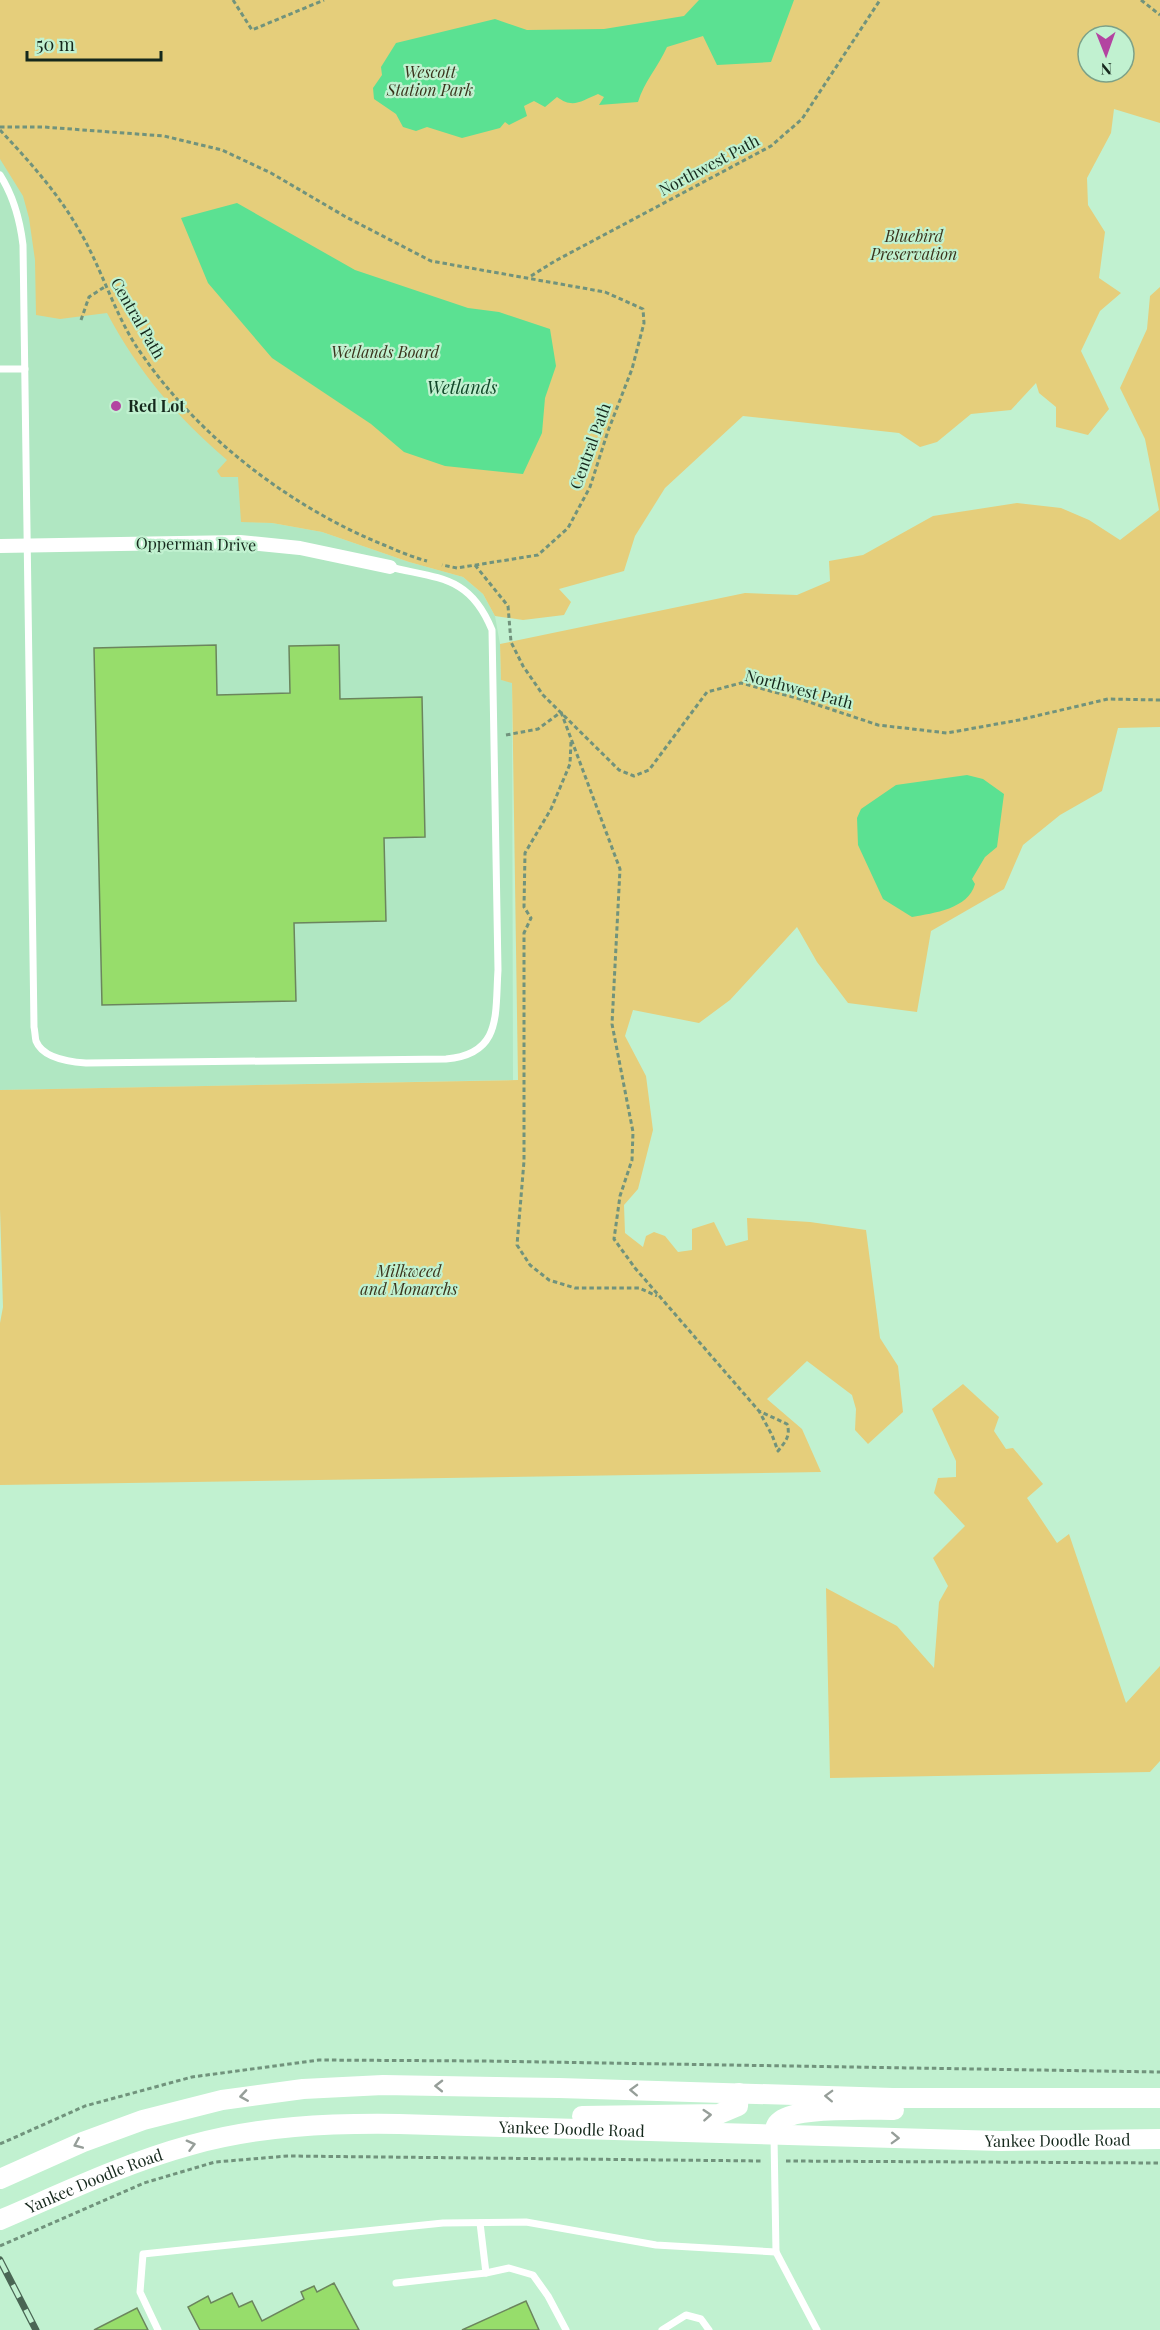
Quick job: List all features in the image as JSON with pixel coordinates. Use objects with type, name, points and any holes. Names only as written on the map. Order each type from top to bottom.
[{"type":"main road","points":[[0,2179],[83,2142],[143,2120],[222,2100],[264,2093],[384,2085],[893,2098],[1160,2098]]},
{"type":"main road","points":[[399,2124],[412,2115],[672,2116],[719,2114],[738,2106],[739,2093]]},
{"type":"main road","points":[[774,2134],[775,2126],[782,2119],[809,2112],[915,2109],[1098,2110],[1106,2098]]},
{"type":"main road","name":"Yankee Doodle Road","points":[[0,2220],[102,2176],[191,2145],[229,2136],[305,2125],[399,2124],[1000,2141],[1160,2139]]},
{"type":"street","name":"Opperman Drive","points":[[0,546],[240,542],[300,548],[390,567]]},
{"type":"lane","points":[[0,175],[8,187],[19,216],[23,245],[34,1027],[37,1043],[47,1052],[63,1061],[86,1064],[446,1059],[461,1058],[478,1051],[488,1039],[495,1019],[498,970],[492,630],[484,610],[468,591],[446,580],[390,567]]},
{"type":"lane","points":[[0,369],[25,369]]},
{"type":"lane","points":[[774,2134],[776,2252],[817,2330]]},
{"type":"lane","points":[[158,2330],[140,2292],[143,2254],[443,2223],[526,2222],[656,2245],[776,2252]]},
{"type":"lane","points":[[480,2223],[486,2273]]},
{"type":"lane","points":[[396,2283],[486,2273],[508,2268],[533,2275],[549,2296],[566,2330]]},
{"type":"lane","points":[[662,2330],[686,2315],[701,2319],[709,2330]]},
{"type":"path","points":[[233,0],[252,30],[324,0]]},
{"type":"path","name":"Northwest Path","points":[[530,277],[555,261],[771,146],[802,119],[880,0]]},
{"type":"path","points":[[1141,0],[1160,15]]},
{"type":"path","name":"Central Path","points":[[44,127],[164,136],[222,150],[271,173],[346,217],[431,261],[605,292],[643,309],[644,323],[632,369],[608,431],[590,487],[568,528],[538,555],[457,568],[418,558],[356,534],[304,505],[231,452],[189,412],[142,356],[80,230],[35,168],[0,128],[44,127]]},
{"type":"path","points":[[81,320],[89,297],[106,286]]},
{"type":"path","name":"Northwest Path","points":[[475,565],[508,606],[511,642],[523,666],[543,695],[619,770],[634,776],[649,770],[707,692],[741,683],[800,699],[878,725],[947,733],[1019,720],[1108,699],[1160,700]]},
{"type":"path","points":[[506,735],[538,729],[561,712],[620,869],[612,1024],[633,1132],[632,1160],[620,1196],[614,1239],[659,1296],[759,1411],[778,1451],[786,1441],[789,1432],[787,1424],[759,1411]]},
{"type":"path","points":[[571,739],[570,764],[551,809],[525,853],[524,907],[531,918],[524,933],[525,1161],[517,1245],[530,1265],[549,1280],[575,1288],[639,1288],[659,1296]]},
{"type":"path","points":[[0,2246],[144,2183],[215,2162],[288,2156],[574,2161],[1160,2163]]},
{"type":"shaded area","points":[[0,138],[245,469],[249,522],[272,523],[322,532],[409,562],[463,577],[483,594],[495,616],[500,644],[501,680],[512,682],[513,1080],[0,1090]]},
{"type":"green space","points":[[0,0],[1160,0],[1160,123],[1114,109],[1111,133],[1087,178],[1088,205],[1105,232],[1099,278],[1121,293],[1100,311],[1081,351],[1109,409],[1088,435],[1056,427],[1056,407],[1039,393],[1036,383],[1011,410],[971,414],[937,442],[920,447],[899,433],[743,416],[665,488],[635,536],[624,571],[559,589],[571,602],[564,615],[523,620],[495,616],[483,594],[463,577],[409,562],[322,532],[272,523],[241,522],[238,477],[221,477],[217,471],[227,460],[191,427],[160,392],[132,355],[107,313],[60,319],[36,315],[35,260],[29,218],[23,196],[0,159]]},
{"type":"green space","name":"Milkweed and Monarchs","points":[[1160,287],[1160,727],[1118,728],[1102,791],[1060,815],[1023,845],[1004,889],[931,931],[917,1012],[848,1003],[817,962],[797,927],[730,1000],[699,1023],[633,1010],[625,1036],[646,1076],[653,1130],[638,1189],[624,1205],[625,1233],[643,1247],[646,1236],[654,1232],[665,1236],[678,1252],[692,1250],[692,1229],[714,1222],[726,1246],[748,1240],[747,1218],[810,1222],[866,1230],[880,1338],[898,1366],[903,1412],[868,1444],[855,1430],[856,1409],[852,1395],[807,1361],[767,1399],[802,1429],[821,1472],[0,1485],[0,1323],[3,1307],[0,1090],[518,1080],[512,683],[501,680],[500,644],[745,593],[797,595],[830,581],[829,561],[863,555],[933,516],[1017,503],[1061,508],[1089,520],[1120,540],[1159,510],[1145,439],[1120,388],[1147,329],[1150,296]]},
{"type":"green space","points":[[963,1384],[999,1417],[994,1431],[1006,1449],[1013,1448],[1043,1484],[1027,1498],[1057,1543],[1069,1534],[1126,1703],[1160,1666],[1160,1761],[1150,1772],[830,1778],[826,1588],[897,1626],[934,1668],[939,1602],[948,1586],[933,1558],[965,1526],[934,1493],[938,1478],[956,1477],[956,1461],[932,1409]]},
{"type":"water","points":[[699,0],[794,0],[771,62],[717,65],[703,36],[667,47],[638,102],[599,105],[604,97],[598,94],[573,103],[557,97],[545,107],[534,101],[524,106],[527,116],[509,125],[505,122],[500,128],[462,138],[427,127],[416,131],[403,127],[396,114],[374,99],[373,88],[382,75],[381,67],[396,43],[495,19],[527,30],[604,29],[684,16]]},
{"type":"water","name":"Wetlands","points":[[237,203],[355,270],[468,308],[499,312],[550,329],[556,366],[545,398],[542,433],[523,474],[445,466],[404,452],[371,424],[272,358],[208,283],[181,218]]},
{"type":"water","points":[[967,775],[983,779],[1004,794],[997,847],[985,857],[972,879],[975,884],[965,899],[949,908],[912,917],[883,899],[858,845],[857,818],[861,809],[896,785]]},
{"type":"building","points":[[216,645],[217,695],[290,693],[289,646],[339,645],[340,699],[422,697],[425,837],[384,838],[386,921],[294,923],[296,1001],[102,1005],[94,648]]},
{"type":"building","points":[[334,2283],[359,2330],[200,2330],[188,2307],[208,2296],[211,2303],[232,2293],[239,2307],[252,2301],[262,2321],[304,2299],[301,2292],[314,2286],[317,2292]]},
{"type":"building","points":[[526,2301],[539,2330],[462,2330]]},
{"type":"building","points":[[137,2308],[148,2330],[94,2330]]},
{"type":"railway","points":[[0,2260],[36,2330]]},
{"type":"place","name":"Red Lot","points":[[116,406]]},
{"type":"park label","name":"Wescott Station Park","points":[[430,81]]},
{"type":"park label","name":"Bluebird Preservation","points":[[914,245]]},
{"type":"park label","name":"Wetlands Board","points":[[385,352]]}]
